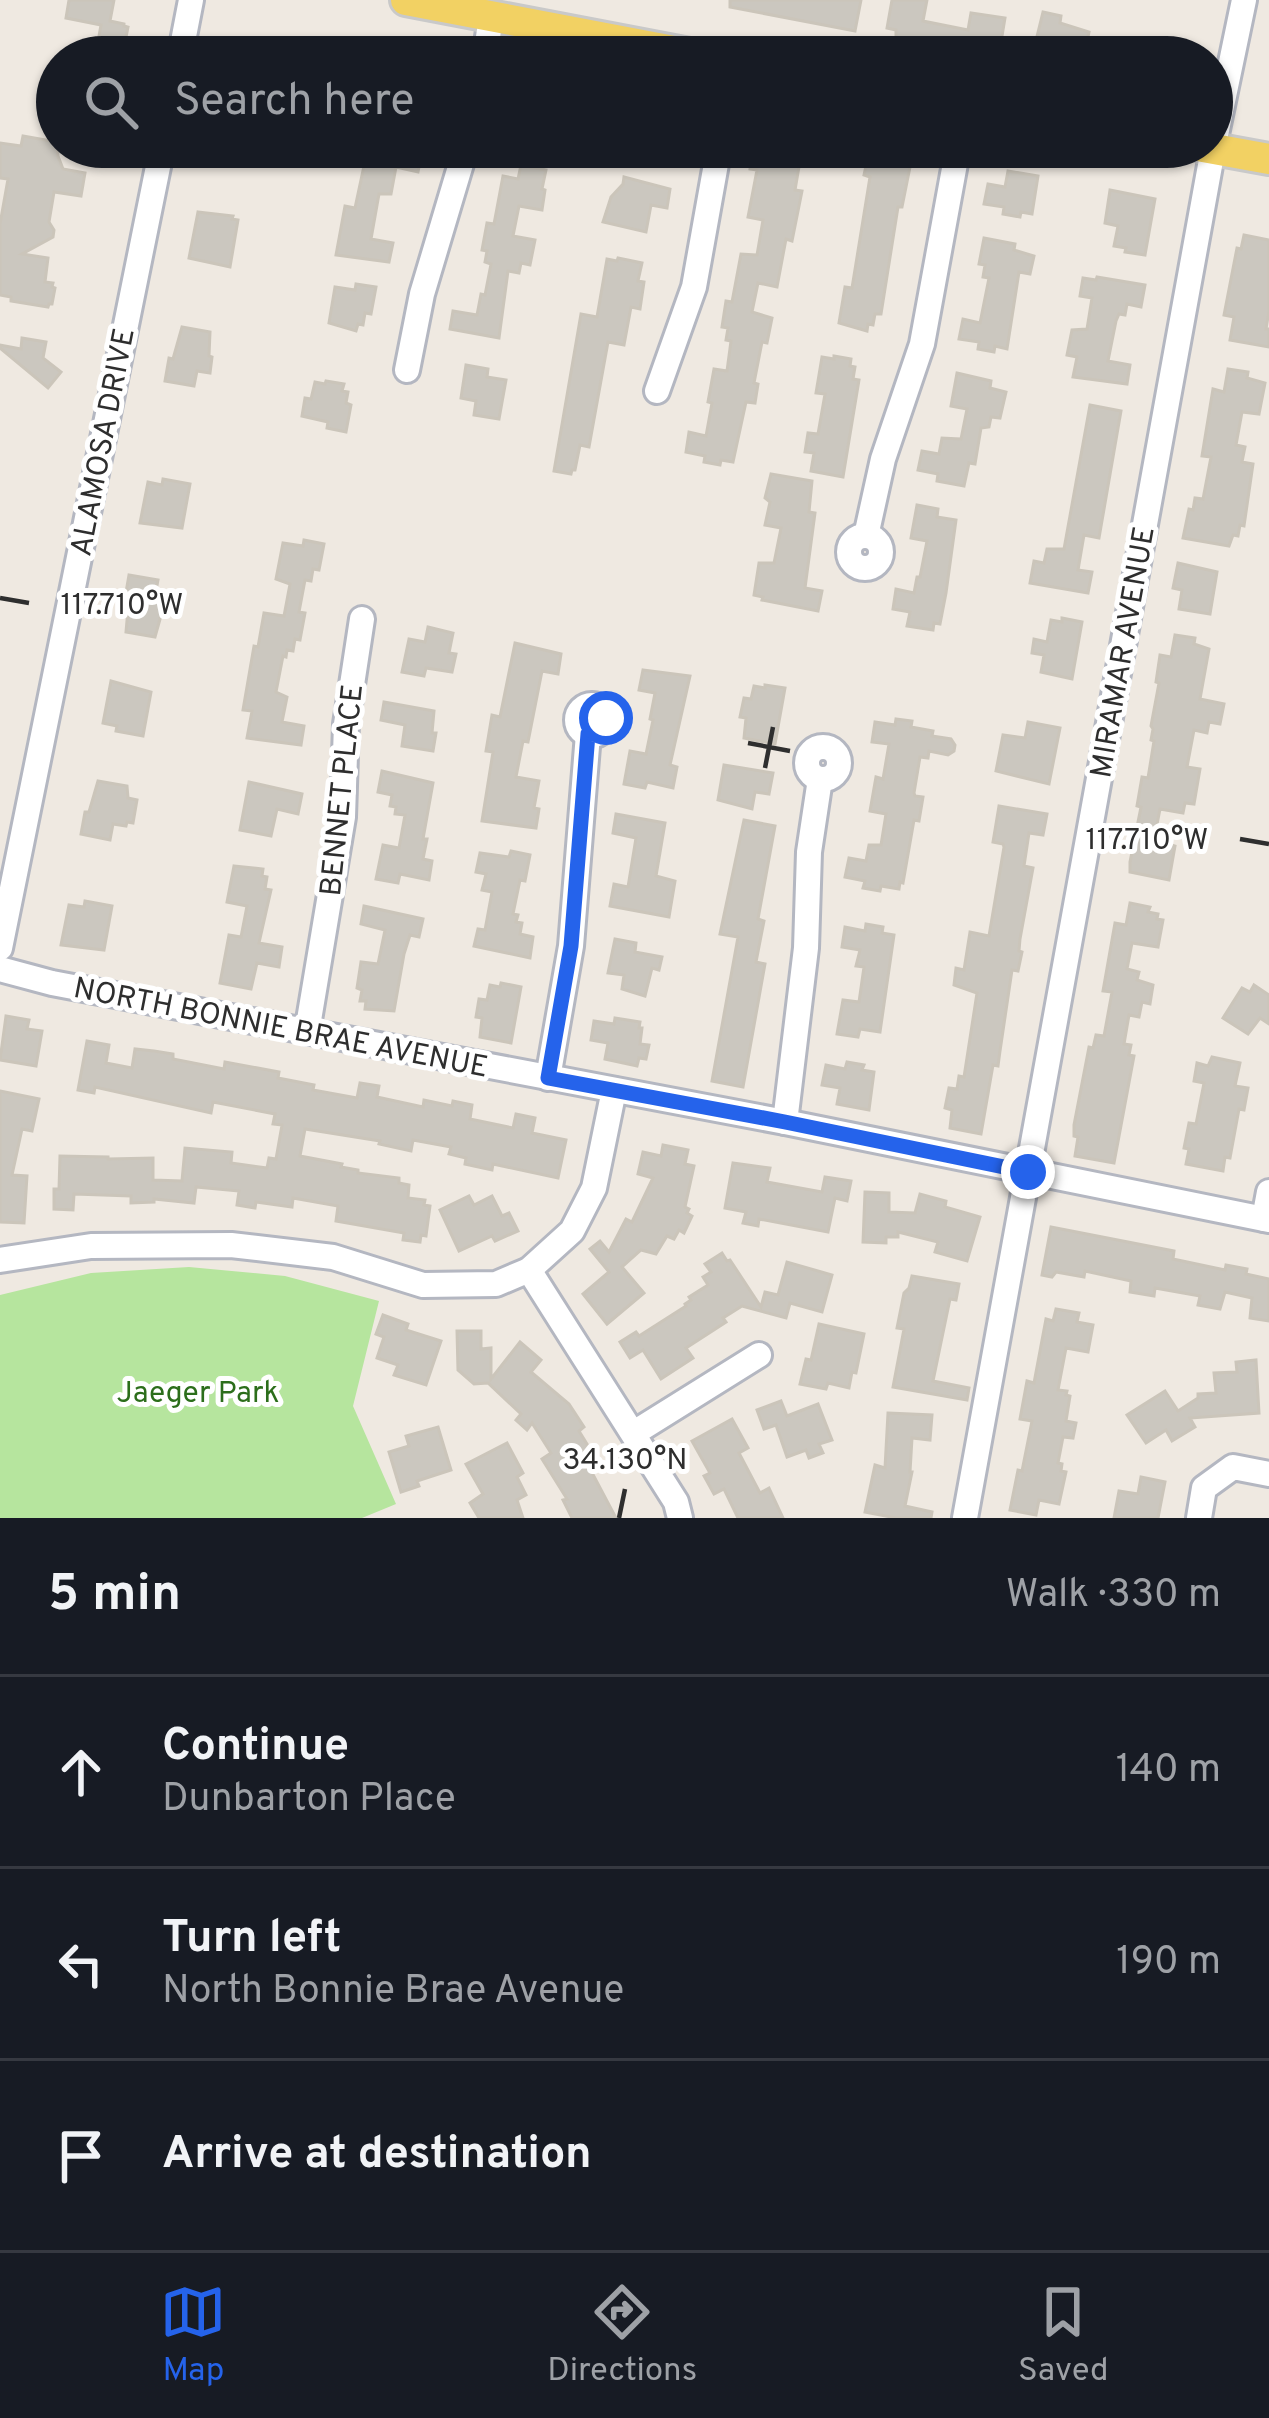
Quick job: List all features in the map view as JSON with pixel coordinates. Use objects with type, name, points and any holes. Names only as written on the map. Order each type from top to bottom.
[{"type":"main road","points":[[406,0],[593,36]]},
{"type":"main road","points":[[1233,153],[1269,159]]},
{"type":"street","points":[[184,36],[191,0]]},
{"type":"street","name":"MIRAMAR AVENUE","points":[[1233,45],[1244,0]]},
{"type":"street","points":[[488,36],[491,17]]},
{"type":"street","name":"ALAMOSA DRIVE","points":[[0,948],[158,168]]},
{"type":"street","points":[[407,370],[422,294],[460,168]]},
{"type":"street","points":[[657,391],[694,287],[714,168]]},
{"type":"street","points":[[866,536],[884,459],[922,344],[954,168]]},
{"type":"street","name":"MIRAMAR AVENUE","points":[[965,1518],[1204,168]]},
{"type":"street","name":"BENNET PLACE","points":[[307,1032],[344,817],[346,724],[362,619]]},
{"type":"street","points":[[548,1078],[571,946],[588,734]]},
{"type":"street","points":[[785,1122],[820,779]]},
{"type":"street","name":"NORTH BONNIE BRAE AVENUE","points":[[0,969],[52,983],[785,1122],[1266,1220]]},
{"type":"street","points":[[0,1260],[91,1246],[231,1245],[333,1257],[423,1285],[496,1284],[529,1270],[572,1231],[594,1188],[614,1090]]},
{"type":"street","points":[[1266,1220],[1269,1192]]},
{"type":"street","points":[[529,1270],[634,1433],[676,1502],[680,1518]]},
{"type":"street","points":[[634,1433],[759,1355]]},
{"type":"street","points":[[1199,1518],[1204,1488],[1233,1468],[1269,1474]]},
{"type":"green space","name":"Jaeger Park","points":[[189,1267],[285,1276],[379,1301],[353,1406],[396,1504],[362,1518],[0,1518],[0,1295],[91,1273]]},
{"type":"building","points":[[69,0],[114,0],[110,21],[128,27],[126,36],[99,36],[101,25],[66,18]]},
{"type":"building","points":[[730,0],[861,0],[855,31],[730,7]]},
{"type":"building","points":[[892,0],[927,0],[923,21],[968,30],[971,13],[1005,18],[1002,36],[896,36],[896,30],[887,28]]},
{"type":"building","points":[[1043,12],[1089,32],[1088,36],[1037,36]]},
{"type":"building","points":[[23,136],[36,138],[36,168],[85,173],[81,196],[54,192],[49,222],[53,237],[22,254],[48,258],[45,282],[55,288],[48,307],[0,295],[0,224],[8,179],[0,178],[0,143],[21,146]]},
{"type":"building","points":[[364,168],[396,168],[391,194],[379,194],[371,239],[393,243],[389,262],[336,255],[345,206],[355,208]]},
{"type":"building","points":[[520,168],[546,170],[542,210],[519,206],[513,236],[535,240],[530,265],[521,263],[519,273],[508,271],[499,338],[450,329],[453,311],[477,315],[491,264],[485,262],[487,251],[482,250],[487,223],[494,224],[503,176],[518,179]]},
{"type":"building","points":[[799,168],[795,190],[802,191],[777,287],[758,283],[752,312],[772,318],[767,343],[762,342],[755,403],[746,402],[733,462],[721,460],[720,465],[686,452],[689,432],[706,436],[714,369],[727,371],[731,341],[726,340],[728,328],[722,327],[741,254],[757,255],[763,220],[748,217],[757,170],[750,169]]},
{"type":"building","points":[[866,168],[910,168],[902,207],[898,207],[881,314],[875,314],[867,331],[839,323],[845,287],[852,288],[870,177],[864,175]]},
{"type":"building","points":[[1008,171],[1038,176],[1032,214],[1003,214],[1004,207],[984,204],[988,184],[1005,187]]},
{"type":"building","points":[[624,177],[670,189],[667,208],[651,205],[646,232],[603,222]]},
{"type":"building","points":[[1110,190],[1155,199],[1145,255],[1114,246],[1118,226],[1105,223]]},
{"type":"building","points":[[198,212],[238,220],[230,267],[189,258]]},
{"type":"building","points":[[1244,235],[1269,240],[1269,347],[1230,340],[1234,317],[1224,315],[1237,248],[1241,249]]},
{"type":"building","points":[[984,238],[1015,244],[1014,250],[1034,256],[1030,274],[1019,272],[1007,349],[995,346],[994,352],[978,349],[979,342],[959,339],[963,319],[980,323],[989,278],[983,277],[985,265],[979,264]]},
{"type":"building","points":[[607,259],[642,263],[640,309],[631,307],[624,345],[608,342],[589,447],[580,445],[571,474],[554,471],[581,314],[597,317]]},
{"type":"building","points":[[1083,278],[1145,285],[1141,307],[1127,304],[1125,315],[1119,314],[1108,361],[1130,365],[1127,384],[1073,377],[1077,357],[1067,355],[1072,330],[1087,329],[1092,298],[1080,296]]},
{"type":"building","points":[[356,284],[376,287],[371,314],[365,313],[356,331],[329,323],[335,287],[355,290]]},
{"type":"building","points":[[182,327],[210,332],[210,373],[197,371],[194,386],[165,381]]},
{"type":"building","points":[[22,338],[46,342],[43,358],[61,372],[48,388],[0,348],[21,349]]},
{"type":"building","points":[[822,357],[851,359],[853,379],[859,380],[843,477],[811,471],[814,453],[805,452],[808,433],[818,434],[825,394],[816,393]]},
{"type":"building","points":[[466,365],[488,369],[487,377],[506,380],[499,419],[474,415],[476,401],[461,398]]},
{"type":"building","points":[[1228,369],[1248,372],[1247,378],[1265,383],[1259,414],[1242,412],[1236,445],[1245,447],[1242,462],[1253,464],[1244,526],[1240,525],[1229,546],[1183,538],[1189,509],[1193,510],[1195,498],[1203,499],[1211,457],[1202,456],[1213,389],[1224,392]]},
{"type":"building","points":[[957,373],[991,381],[990,388],[1006,392],[1000,418],[991,417],[989,427],[981,428],[975,464],[969,463],[964,486],[937,481],[938,474],[918,470],[922,451],[939,454],[942,438],[961,439],[967,409],[951,406]]},
{"type":"building","points":[[315,382],[344,384],[342,391],[348,392],[346,403],[351,405],[346,432],[302,416],[305,398],[311,399]]},
{"type":"building","points":[[1090,405],[1121,411],[1099,538],[1084,535],[1078,570],[1092,572],[1088,593],[1030,583],[1034,561],[1044,563],[1047,549],[1064,549]]},
{"type":"building","points":[[771,474],[812,481],[809,512],[815,513],[805,588],[822,591],[818,611],[754,595],[759,563],[774,563],[781,528],[765,525]]},
{"type":"building","points":[[163,479],[190,484],[182,528],[140,523],[148,482],[162,485]]},
{"type":"building","points":[[917,505],[938,509],[937,517],[956,520],[940,624],[934,623],[933,630],[907,626],[910,612],[893,609],[896,589],[914,593],[920,577],[927,541],[911,538]]},
{"type":"building","points":[[304,540],[324,544],[319,570],[313,569],[311,581],[305,580],[300,640],[295,639],[293,651],[283,656],[276,692],[287,697],[282,722],[304,726],[301,745],[247,738],[252,711],[243,710],[254,646],[258,647],[264,613],[284,616],[290,584],[276,579],[283,543],[303,546]]},
{"type":"building","points":[[1178,563],[1217,572],[1210,614],[1179,609],[1182,590],[1173,588]]},
{"type":"building","points":[[129,575],[158,580],[155,596],[168,598],[155,637],[126,632]]},
{"type":"building","points":[[1062,618],[1082,622],[1072,679],[1041,672],[1044,655],[1032,653],[1034,639],[1047,642],[1051,620],[1062,622]]},
{"type":"building","points":[[428,627],[453,633],[452,672],[426,668],[424,676],[402,672],[409,639],[425,642]]},
{"type":"building","points":[[1175,635],[1195,638],[1194,644],[1209,649],[1200,699],[1224,704],[1220,724],[1209,722],[1207,733],[1194,730],[1187,767],[1200,769],[1194,804],[1185,803],[1183,813],[1160,809],[1154,840],[1175,846],[1169,880],[1130,872],[1130,862],[1142,777],[1148,778],[1154,741],[1151,726],[1160,655],[1171,657]]},
{"type":"building","points":[[515,643],[561,654],[558,674],[542,671],[516,777],[539,781],[536,828],[482,821],[493,752],[486,751],[492,715],[500,717]]},
{"type":"building","points":[[643,670],[690,676],[670,765],[677,767],[673,788],[647,782],[645,788],[624,784],[630,751],[646,754],[653,720],[655,693],[639,690]]},
{"type":"building","points":[[111,681],[151,692],[143,736],[103,723]]},
{"type":"building","points":[[754,686],[785,688],[775,744],[744,738],[746,718],[740,717],[744,698],[751,699]]},
{"type":"building","points":[[384,702],[434,711],[433,751],[402,746],[405,725],[381,720]]},
{"type":"building","points":[[896,719],[912,721],[911,727],[933,731],[932,736],[951,739],[955,745],[948,755],[929,751],[928,758],[920,757],[914,793],[923,797],[903,883],[899,889],[881,886],[880,891],[863,888],[865,881],[845,877],[849,858],[866,861],[869,845],[881,845],[886,814],[870,811],[876,777],[883,779],[889,744],[872,742],[875,722],[895,725]]},
{"type":"building","points":[[1028,722],[1060,728],[1049,784],[996,771],[1003,735],[1025,738]]},
{"type":"building","points":[[724,765],[773,773],[769,794],[755,792],[752,809],[718,800]]},
{"type":"building","points":[[382,771],[433,783],[423,839],[427,839],[423,859],[432,861],[429,880],[400,874],[398,883],[376,879],[383,845],[399,848],[405,815],[395,814],[396,807],[390,806],[392,795],[378,792]]},
{"type":"building","points":[[98,781],[127,786],[128,798],[137,800],[133,823],[113,824],[110,840],[81,834]]},
{"type":"building","points":[[249,782],[302,794],[298,814],[277,809],[271,836],[240,830]]},
{"type":"building","points":[[999,806],[1047,814],[1043,835],[1029,833],[1024,866],[1033,868],[1020,939],[1022,952],[1018,971],[1012,970],[998,1066],[993,1065],[981,1134],[950,1128],[952,1110],[945,1108],[949,1088],[957,1089],[959,1076],[964,1077],[977,993],[954,985],[956,968],[964,970],[970,932],[989,936],[1004,847],[993,842]]},
{"type":"building","points":[[616,814],[665,823],[656,876],[675,881],[669,917],[610,906],[614,884],[628,887],[636,838],[613,833]]},
{"type":"building","points":[[744,820],[775,826],[758,919],[764,921],[756,962],[765,964],[743,1087],[712,1081],[738,937],[720,934]]},
{"type":"building","points":[[511,851],[530,855],[513,914],[522,923],[520,934],[533,937],[530,958],[474,946],[478,929],[485,930],[492,892],[482,890],[486,874],[476,872],[480,853],[509,857]]},
{"type":"building","points":[[234,866],[263,869],[265,889],[271,890],[259,943],[282,947],[279,967],[257,963],[251,989],[220,983],[229,935],[241,937],[247,906],[227,902]]},
{"type":"building","points":[[85,901],[112,906],[104,950],[61,945],[69,905],[84,907]]},
{"type":"building","points":[[1130,903],[1150,907],[1148,912],[1163,920],[1158,947],[1132,943],[1127,969],[1139,972],[1137,980],[1153,985],[1150,1004],[1142,1002],[1139,1017],[1129,1015],[1124,1044],[1131,1045],[1129,1055],[1134,1056],[1114,1163],[1075,1156],[1078,1137],[1074,1125],[1089,1047],[1093,1048],[1096,1035],[1104,1036],[1112,992],[1103,991],[1115,923],[1126,925]]},
{"type":"building","points":[[364,906],[423,919],[419,937],[410,935],[404,954],[394,1011],[365,1009],[366,1001],[360,1001],[361,962],[378,964],[385,930],[361,924]]},
{"type":"building","points":[[866,924],[894,935],[880,1032],[860,1029],[858,1037],[837,1034],[843,1000],[859,1002],[864,967],[856,966],[860,950],[842,947],[845,927],[865,931]]},
{"type":"building","points":[[615,939],[636,943],[635,952],[662,957],[659,970],[652,968],[645,996],[622,989],[624,975],[608,973]]},
{"type":"building","points":[[501,983],[521,987],[511,1043],[480,1037],[482,1018],[476,1017],[479,999],[487,1000],[490,985],[500,987]]},
{"type":"building","points":[[1254,985],[1269,995],[1269,1024],[1260,1018],[1248,1034],[1223,1018],[1242,988],[1250,992]]},
{"type":"building","points":[[6,1016],[29,1020],[27,1029],[42,1031],[36,1066],[0,1060]]},
{"type":"building","points":[[615,1018],[640,1022],[640,1044],[649,1045],[646,1059],[639,1058],[637,1066],[605,1059],[608,1043],[591,1040],[594,1021],[614,1024]]},
{"type":"building","points":[[87,1041],[109,1045],[106,1063],[132,1068],[135,1049],[154,1051],[224,1069],[225,1062],[279,1072],[278,1078],[314,1085],[313,1090],[357,1098],[360,1083],[379,1086],[377,1097],[423,1107],[424,1100],[472,1105],[470,1119],[513,1128],[516,1114],[535,1118],[532,1133],[566,1140],[558,1178],[493,1164],[492,1170],[465,1164],[466,1158],[449,1154],[451,1147],[413,1140],[411,1151],[305,1129],[300,1156],[342,1164],[358,1173],[399,1178],[399,1183],[409,1185],[408,1198],[425,1200],[424,1205],[430,1206],[426,1236],[421,1235],[420,1242],[403,1240],[404,1233],[336,1221],[338,1206],[293,1198],[292,1207],[256,1202],[255,1208],[237,1205],[239,1191],[196,1187],[194,1203],[154,1199],[131,1203],[131,1196],[74,1194],[73,1210],[54,1209],[60,1156],[153,1158],[153,1180],[182,1181],[185,1148],[232,1152],[231,1163],[267,1168],[269,1158],[276,1159],[282,1125],[273,1124],[275,1114],[213,1102],[211,1113],[95,1087],[94,1093],[78,1090]]},
{"type":"building","points":[[1212,1057],[1240,1063],[1235,1086],[1248,1088],[1223,1171],[1186,1164],[1189,1149],[1184,1148],[1189,1123],[1196,1124],[1204,1083],[1194,1081],[1197,1063],[1208,1066]]},
{"type":"building","points":[[847,1062],[874,1072],[869,1110],[837,1104],[840,1088],[822,1085],[826,1065],[845,1069]]},
{"type":"building","points":[[0,1091],[39,1099],[32,1131],[22,1129],[12,1175],[27,1176],[24,1223],[0,1222]]},
{"type":"building","points":[[663,1145],[688,1150],[685,1164],[694,1166],[685,1207],[692,1216],[684,1233],[679,1230],[674,1239],[667,1236],[656,1254],[641,1250],[622,1267],[644,1293],[607,1324],[583,1294],[609,1272],[590,1249],[600,1241],[609,1252],[626,1219],[632,1222],[653,1178],[638,1174],[643,1152],[661,1156]]},
{"type":"building","points":[[733,1163],[770,1168],[767,1182],[822,1192],[825,1177],[851,1181],[847,1201],[835,1198],[828,1232],[759,1219],[758,1226],[743,1223],[746,1212],[725,1208]]},
{"type":"building","points":[[865,1192],[889,1193],[889,1212],[915,1213],[920,1194],[980,1217],[967,1261],[935,1252],[938,1242],[898,1232],[898,1237],[886,1237],[886,1243],[863,1242]]},
{"type":"building","points":[[469,1196],[474,1205],[492,1196],[502,1216],[509,1213],[518,1231],[495,1241],[492,1236],[459,1251],[440,1210]]},
{"type":"building","points":[[1051,1227],[1174,1251],[1173,1259],[1225,1270],[1226,1265],[1247,1269],[1246,1274],[1269,1279],[1269,1321],[1250,1318],[1252,1298],[1225,1292],[1220,1309],[1198,1305],[1200,1296],[1155,1288],[1154,1296],[1130,1292],[1131,1281],[1085,1271],[1084,1277],[1056,1272],[1052,1277],[1042,1275]]},
{"type":"building","points":[[722,1253],[761,1307],[765,1292],[778,1295],[787,1262],[832,1275],[822,1312],[790,1303],[786,1318],[742,1306],[686,1348],[693,1358],[661,1379],[643,1350],[630,1358],[620,1342],[636,1332],[639,1336],[686,1306],[689,1297],[708,1285],[703,1277],[711,1272],[705,1264]]},
{"type":"building","points":[[912,1276],[959,1284],[956,1300],[950,1299],[933,1381],[969,1388],[967,1400],[893,1387],[904,1329],[897,1328]]},
{"type":"building","points":[[1056,1309],[1079,1313],[1077,1322],[1093,1325],[1088,1352],[1066,1348],[1058,1390],[1070,1396],[1066,1421],[1076,1423],[1073,1438],[1063,1437],[1058,1463],[1066,1472],[1059,1504],[1039,1500],[1036,1515],[1010,1510],[1032,1421],[1020,1419],[1027,1381],[1034,1383],[1046,1319],[1053,1321]]},
{"type":"building","points":[[383,1315],[408,1324],[406,1330],[441,1341],[426,1385],[394,1375],[398,1365],[377,1358],[384,1337],[376,1334]]},
{"type":"building","points":[[819,1324],[864,1334],[849,1388],[800,1384]]},
{"type":"building","points":[[457,1331],[481,1331],[481,1349],[491,1348],[491,1379],[520,1342],[541,1360],[531,1372],[569,1404],[584,1427],[579,1431],[598,1462],[589,1467],[616,1518],[572,1518],[563,1500],[567,1499],[542,1459],[551,1453],[532,1423],[527,1430],[516,1420],[521,1414],[488,1383],[474,1384],[458,1370]]},
{"type":"building","points":[[1256,1360],[1259,1413],[1190,1418],[1195,1427],[1172,1441],[1166,1430],[1146,1443],[1127,1415],[1165,1391],[1178,1411],[1198,1394],[1216,1393],[1214,1373],[1237,1372],[1236,1362]]},
{"type":"building","points":[[781,1401],[787,1416],[818,1404],[832,1440],[819,1444],[823,1453],[809,1458],[806,1450],[787,1457],[776,1425],[764,1429],[757,1410]]},
{"type":"building","points":[[888,1413],[932,1415],[930,1440],[912,1438],[905,1506],[932,1512],[931,1518],[865,1512],[875,1465],[885,1468]]},
{"type":"building","points":[[732,1419],[748,1448],[739,1453],[760,1493],[769,1488],[783,1518],[738,1518],[724,1489],[714,1494],[704,1476],[710,1473],[692,1441]]},
{"type":"building","points":[[438,1427],[451,1470],[417,1481],[419,1486],[401,1492],[389,1452],[409,1446],[406,1436]]},
{"type":"building","points":[[507,1443],[523,1473],[517,1477],[526,1495],[517,1500],[523,1518],[479,1518],[470,1503],[483,1494],[466,1464]]},
{"type":"building","points":[[1141,1477],[1165,1482],[1158,1518],[1114,1518],[1119,1491],[1138,1494]]},
{"type":"route","points":[[606,718],[599,733],[588,734],[571,946],[548,1078],[1028,1172]]}]
